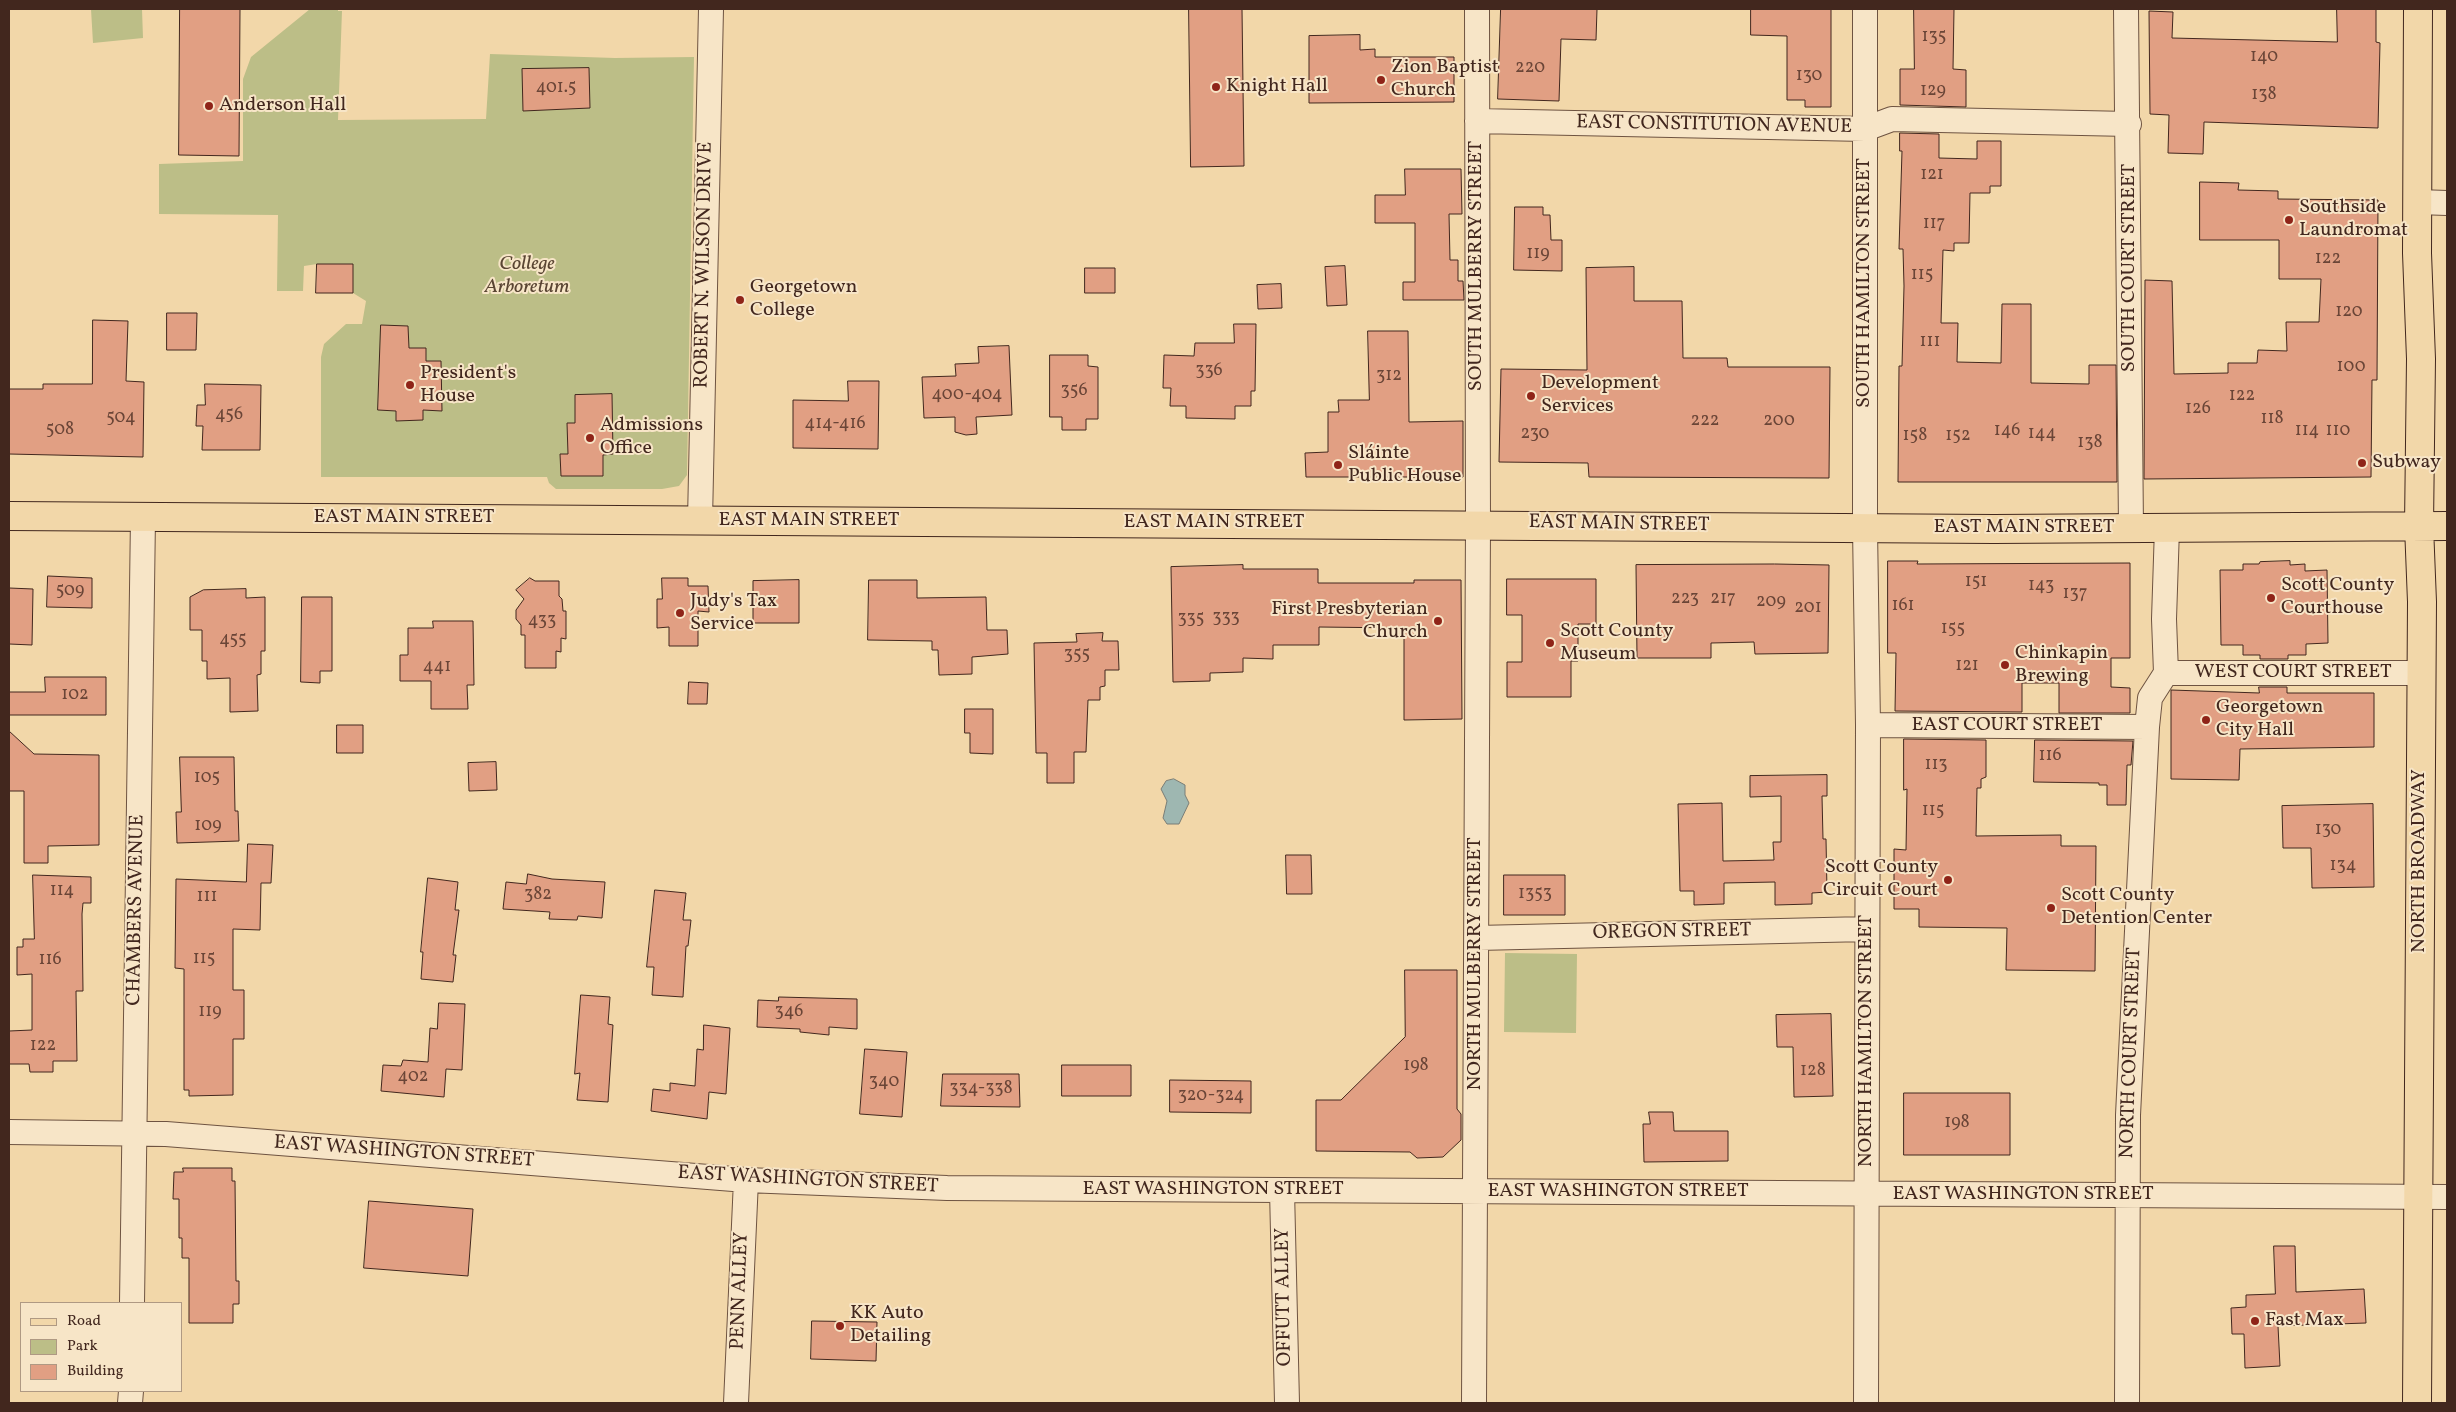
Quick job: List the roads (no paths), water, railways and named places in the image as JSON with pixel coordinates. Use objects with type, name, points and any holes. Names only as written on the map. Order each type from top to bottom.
[{"type":"main road","name":"NORTH BROADWAY","points":[[2417,1403],[2420,673],[2422,602],[2419,526],[2421,359],[2418,202],[2418,9]]},
{"type":"main road","name":"EAST MAIN STREET","points":[[9,516],[1865,528],[2447,526]]},
{"type":"street","name":"ROBERT N. WILSON DRIVE","points":[[700,520],[711,9]]},
{"type":"street","name":"SOUTH MULBERRY STREET","points":[[1477,9],[1478,524]]},
{"type":"street","name":"SOUTH HAMILTON STREET","points":[[1865,9],[1865,528]]},
{"type":"street","name":"SOUTH COURT STREET","points":[[2126,9],[2129,124],[2131,528]]},
{"type":"street","name":"EAST CONSTITUTION AVENUE","points":[[1477,121],[1865,129],[1892,118],[2129,124]]},
{"type":"street","points":[[2418,202],[2447,203]]},
{"type":"street","name":"CHAMBERS AVENUE","points":[[132,1302],[143,517]]},
{"type":"street","name":"NORTH MULBERRY STREET","points":[[1474,1403],[1478,524]]},
{"type":"street","name":"NORTH HAMILTON STREET","points":[[1865,528],[1868,725],[1866,1403]]},
{"type":"street","points":[[2166,673],[2164,638],[2168,528]]},
{"type":"street","name":"WEST COURT STREET","points":[[2166,673],[2420,673]]},
{"type":"street","name":"NORTH COURT STREET","points":[[2127,1403],[2128,1107],[2146,728],[2150,698],[2166,673]]},
{"type":"street","name":"EAST COURT STREET","points":[[1868,725],[2146,728]]},
{"type":"street","name":"OREGON STREET","points":[[1477,938],[1867,928]]},
{"type":"street","name":"EAST WASHINGTON STREET","points":[[9,1132],[166,1134],[746,1180],[947,1188],[2447,1197]]},
{"type":"street","name":"PENN ALLEY","points":[[736,1403],[746,1180]]},
{"type":"street","name":"OFFUTT ALLEY","points":[[1282,1190],[1287,1403]]},
{"type":"water","points":[[1174,779],[1185,785],[1185,795],[1189,803],[1179,824],[1167,824],[1163,818],[1167,801],[1161,789],[1166,781]]},
{"type":"place","name":"Zion Baptist Church","points":[[1381,80]]},
{"type":"place","name":"Knight Hall","points":[[1216,87]]},
{"type":"place","name":"Anderson Hall","points":[[209,106]]},
{"type":"place","name":"Southside Laundromat","points":[[2289,220]]},
{"type":"place","name":"Georgetown College","points":[[740,300]]},
{"type":"place","name":"President's House","points":[[410,385]]},
{"type":"place","name":"Development Services","points":[[1531,396]]},
{"type":"place","name":"Admissions Office","points":[[590,438]]},
{"type":"place","name":"Subway","points":[[2362,463]]},
{"type":"place","name":"Sláinte Public House","points":[[1338,465]]},
{"type":"place","name":"Scott County Courthouse","points":[[2271,598]]},
{"type":"place","name":"Judy's Tax Service","points":[[680,613]]},
{"type":"place","name":"First Presbyterian Church","points":[[1438,621]]},
{"type":"place","name":"Scott County Museum","points":[[1550,643]]},
{"type":"place","name":"Chinkapin Brewing","points":[[2005,665]]},
{"type":"place","name":"Georgetown City Hall","points":[[2206,720]]},
{"type":"place","name":"Scott County Circuit Court","points":[[1948,880]]},
{"type":"place","name":"Scott County Detention Center","points":[[2051,908]]},
{"type":"place","name":"Fast Max","points":[[2255,1321]]},
{"type":"place","name":"KK Auto Detailing","points":[[840,1326]]},
{"type":"park label","name":"College Arboretum","points":[[527,276]]}]
